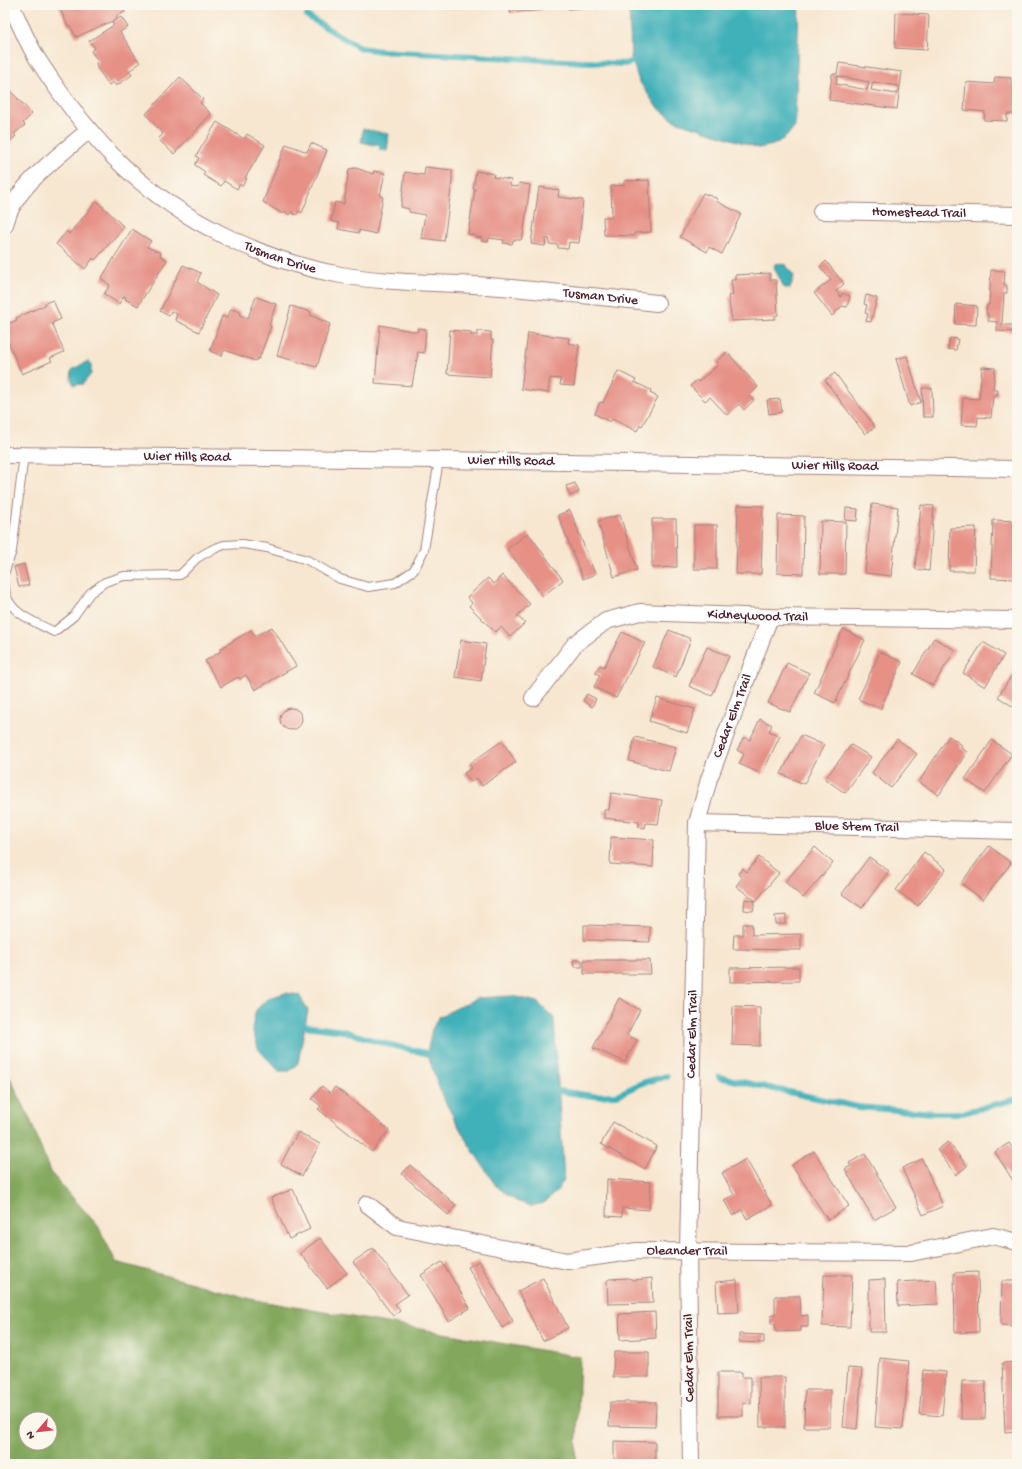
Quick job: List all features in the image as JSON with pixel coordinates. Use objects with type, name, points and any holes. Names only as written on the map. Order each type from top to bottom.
[{"type":"street","name":"Tusman Drive","points":[[11,5],[39,61],[89,130],[126,169],[196,220],[237,242],[277,258],[340,275],[400,282],[474,285],[549,291],[657,304]]},
{"type":"street","points":[[5,225],[7,214],[25,187],[89,130]]},
{"type":"street","name":"Homestead Trail","points":[[821,211],[1017,215]]},
{"type":"street","name":"Wier Hills Road","points":[[5,455],[1017,469]]},
{"type":"street","name":"Kidneywood Trail","points":[[532,698],[575,644],[606,621],[640,612],[770,617],[1017,620]]},
{"type":"street","name":"Cedar Elm Trail","points":[[691,1464],[688,1251],[697,823],[710,779],[770,617]]},
{"type":"street","name":"Blue Stem Trail","points":[[697,823],[1017,831]]},
{"type":"street","name":"Oleander Trail","points":[[367,1204],[398,1227],[567,1261],[637,1251],[911,1253],[992,1236],[1017,1242]]},
{"type":"lane","points":[[5,571],[12,551],[24,455]]},
{"type":"lane","points":[[5,588],[5,594],[14,610],[54,632],[74,616],[90,593],[105,582],[124,576],[180,575],[196,558],[224,545],[243,544],[266,548],[308,560],[340,579],[368,587],[395,583],[414,570],[424,550],[439,460]]},
{"type":"green space","points":[[5,1067],[30,1119],[50,1172],[98,1226],[116,1262],[255,1300],[580,1357],[576,1464],[5,1464]]},
{"type":"water","points":[[629,5],[799,5],[795,126],[786,137],[773,145],[759,148],[675,121],[656,106],[639,81],[631,57]]},
{"type":"water","points":[[363,129],[389,134],[387,151],[380,150],[380,146],[361,142]]},
{"type":"water","points":[[776,263],[786,265],[794,276],[790,289],[783,287],[774,266]]},
{"type":"water","points":[[88,361],[91,363],[91,374],[83,384],[74,385],[71,379],[72,370]]},
{"type":"water","points":[[286,993],[299,995],[308,1010],[298,1063],[290,1071],[279,1071],[259,1050],[252,1029],[256,1010],[268,998]]},
{"type":"water","points":[[512,996],[537,1002],[554,1018],[564,1179],[557,1191],[544,1203],[531,1206],[516,1201],[496,1186],[466,1140],[442,1096],[427,1053],[432,1029],[439,1017],[477,998]]},
{"type":"building","points":[[58,5],[122,5],[125,12],[116,16],[117,19],[76,37],[70,26],[68,26]]},
{"type":"building","points":[[438,5],[457,5],[457,9],[438,7]]},
{"type":"building","points":[[510,5],[542,5],[542,10],[510,13]]},
{"type":"building","points":[[567,5],[612,5],[612,7],[596,9],[596,7],[568,9]]},
{"type":"building","points":[[896,13],[929,15],[927,50],[895,48]]},
{"type":"building","points":[[121,17],[128,27],[120,32],[140,63],[129,71],[132,75],[116,86],[113,82],[109,85],[97,68],[96,63],[98,61],[91,51],[95,48],[89,41],[114,25],[112,22]]},
{"type":"building","points":[[839,63],[902,72],[897,109],[829,100],[832,74],[837,74]],"holes":[[[837,76],[869,82],[867,90],[836,84]],[[873,82],[899,86],[897,94],[871,90]]]},
{"type":"building","points":[[180,77],[203,99],[200,103],[211,114],[174,154],[158,139],[163,134],[146,114]]},
{"type":"building","points":[[995,77],[1011,78],[1011,85],[1017,85],[1017,114],[1007,114],[1007,121],[984,120],[985,112],[964,110],[966,82],[994,84]]},
{"type":"building","points":[[5,85],[32,114],[23,123],[25,125],[14,134],[16,136],[5,146]]},
{"type":"building","points":[[217,122],[244,139],[247,134],[265,145],[245,178],[247,179],[242,186],[240,184],[237,189],[224,181],[221,186],[203,175],[205,172],[195,165],[199,158],[196,156]]},
{"type":"building","points":[[311,143],[327,150],[302,213],[299,211],[296,215],[291,212],[289,215],[285,211],[283,214],[263,202],[286,144],[307,152]]},
{"type":"building","points":[[425,167],[452,170],[452,181],[444,241],[421,238],[425,215],[409,212],[409,209],[401,207],[405,172],[424,175]]},
{"type":"building","points":[[356,168],[373,174],[374,171],[385,173],[380,196],[383,197],[376,234],[359,230],[359,233],[338,229],[339,223],[331,221],[335,202],[344,204],[349,169]]},
{"type":"building","points":[[476,171],[494,174],[493,177],[511,180],[510,186],[518,187],[519,183],[530,185],[523,237],[521,240],[513,240],[512,244],[503,243],[504,240],[489,238],[488,242],[481,241],[482,238],[468,234],[475,189],[473,189]]},
{"type":"building","points":[[649,180],[651,232],[634,233],[634,236],[604,235],[603,217],[612,217],[611,186],[624,185],[624,181]]},
{"type":"building","points":[[539,187],[559,190],[558,197],[583,200],[579,243],[569,242],[568,249],[558,248],[558,245],[549,244],[550,239],[546,239],[545,246],[531,244]]},
{"type":"building","points":[[703,193],[718,199],[716,201],[741,214],[722,254],[709,247],[707,252],[680,237]]},
{"type":"building","points":[[97,201],[124,227],[95,260],[93,258],[85,269],[56,244],[67,231],[69,234]]},
{"type":"building","points":[[132,229],[151,241],[147,247],[161,253],[160,256],[167,260],[138,306],[125,299],[126,297],[124,296],[119,304],[104,294],[110,285],[101,279]]},
{"type":"building","points":[[826,261],[844,284],[836,291],[841,297],[842,293],[850,296],[847,307],[842,306],[832,316],[814,293],[831,280],[820,267]]},
{"type":"building","points":[[183,265],[201,273],[197,282],[217,295],[199,332],[175,320],[177,314],[171,311],[169,316],[160,311]]},
{"type":"building","points":[[991,270],[1005,271],[1004,285],[1007,285],[1007,293],[1004,293],[1002,325],[1014,325],[1014,332],[997,331],[997,322],[988,321],[988,314],[986,313],[987,305],[989,305]]},
{"type":"building","points":[[770,273],[770,280],[776,280],[778,315],[775,316],[775,319],[732,321],[728,296],[733,295],[731,280],[735,280],[735,275]]},
{"type":"building","points":[[866,295],[877,298],[871,322],[866,321],[868,314],[865,313],[867,305],[864,304]]},
{"type":"building","points":[[256,297],[276,304],[269,325],[271,326],[259,359],[257,358],[256,361],[224,350],[222,356],[210,351],[222,316],[227,318],[231,309],[241,312],[240,315],[248,318]]},
{"type":"building","points":[[53,300],[61,319],[52,323],[64,352],[50,358],[52,361],[22,374],[5,335],[5,325]]},
{"type":"building","points":[[956,304],[977,306],[976,325],[955,324]]},
{"type":"building","points":[[291,306],[311,312],[310,315],[330,324],[317,367],[277,356]]},
{"type":"building","points":[[380,325],[417,332],[418,328],[426,329],[424,353],[418,352],[412,386],[375,383]]},
{"type":"building","points":[[450,330],[471,332],[471,335],[478,335],[478,331],[491,332],[491,340],[493,340],[490,377],[447,374]]},
{"type":"building","points":[[528,333],[569,338],[568,343],[579,345],[574,386],[560,385],[561,379],[550,378],[548,393],[521,389]]},
{"type":"building","points":[[950,338],[958,339],[956,350],[948,349]]},
{"type":"building","points":[[727,352],[758,387],[749,396],[754,400],[744,410],[739,404],[727,415],[710,397],[705,401],[690,386],[697,380],[698,382],[718,365],[716,362]]},
{"type":"building","points":[[907,356],[921,402],[910,406],[896,359]]},
{"type":"building","points":[[982,367],[995,368],[993,390],[998,390],[997,396],[993,396],[991,418],[978,417],[977,426],[961,425],[963,398],[979,399]]},
{"type":"building","points":[[618,371],[636,380],[634,382],[651,390],[650,393],[658,397],[642,426],[640,425],[637,431],[612,419],[610,422],[595,414],[600,402],[603,403]]},
{"type":"building","points":[[835,373],[875,427],[865,434],[825,380]]},
{"type":"building","points":[[922,388],[932,388],[933,417],[923,417]]},
{"type":"building","points":[[780,399],[782,412],[769,414],[767,400]]},
{"type":"building","points":[[575,483],[579,492],[570,496],[566,486]]},
{"type":"building","points":[[872,504],[898,507],[891,576],[865,573]]},
{"type":"building","points":[[738,505],[763,506],[761,574],[736,574]]},
{"type":"building","points":[[921,505],[934,506],[929,571],[915,569]]},
{"type":"building","points":[[846,508],[858,509],[857,521],[845,520]]},
{"type":"building","points":[[570,510],[595,574],[583,579],[558,515]]},
{"type":"building","points":[[620,515],[637,570],[614,577],[598,521]]},
{"type":"building","points":[[778,515],[804,516],[803,574],[777,573]]},
{"type":"building","points":[[652,519],[676,519],[677,567],[652,568]]},
{"type":"building","points":[[993,520],[1017,521],[1016,579],[991,578]]},
{"type":"building","points":[[821,521],[846,522],[845,574],[820,574]]},
{"type":"building","points":[[694,525],[717,525],[717,569],[694,569]]},
{"type":"building","points":[[976,527],[974,571],[949,571],[950,528]]},
{"type":"building","points":[[528,533],[563,580],[543,596],[507,549]]},
{"type":"building","points":[[24,564],[29,585],[19,587],[14,567]]},
{"type":"building","points":[[502,575],[530,604],[517,616],[525,623],[510,637],[501,627],[495,632],[469,606],[472,603],[467,597],[488,578],[494,584]]},
{"type":"building","points":[[272,627],[296,666],[255,690],[246,675],[240,679],[238,677],[221,687],[205,661],[221,651],[220,649],[251,630],[255,636]]},
{"type":"building","points":[[843,629],[865,640],[835,703],[814,693]]},
{"type":"building","points":[[669,630],[691,639],[676,677],[653,667]]},
{"type":"building","points":[[622,632],[645,643],[616,698],[594,687],[600,675],[595,673],[600,665],[604,667]]},
{"type":"building","points":[[934,638],[955,650],[933,686],[913,674]]},
{"type":"building","points":[[461,640],[486,644],[481,681],[455,677]]},
{"type":"building","points":[[983,642],[1004,655],[985,687],[963,673]]},
{"type":"building","points":[[707,647],[729,656],[712,696],[689,686]]},
{"type":"building","points":[[880,652],[902,662],[880,709],[858,699]]},
{"type":"building","points":[[787,663],[809,673],[790,712],[768,703]]},
{"type":"building","points":[[1017,667],[1017,709],[998,697]]},
{"type":"building","points":[[587,694],[596,699],[592,707],[583,701]]},
{"type":"building","points":[[657,698],[695,709],[687,733],[649,721]]},
{"type":"building","points":[[291,708],[299,711],[302,719],[299,727],[291,730],[283,727],[280,719],[283,711]]},
{"type":"building","points":[[760,719],[772,725],[769,731],[780,736],[762,774],[739,764],[744,754],[737,750],[744,737],[750,740]]},
{"type":"building","points":[[801,735],[824,745],[804,784],[781,774]]},
{"type":"building","points":[[949,736],[962,745],[960,747],[967,752],[939,795],[919,782]]},
{"type":"building","points":[[635,737],[676,747],[669,771],[629,761]]},
{"type":"building","points":[[897,739],[917,754],[891,788],[872,773]]},
{"type":"building","points":[[992,740],[1012,754],[985,793],[965,779]]},
{"type":"building","points":[[502,741],[516,762],[482,786],[477,778],[471,782],[464,773],[472,768],[469,764]]},
{"type":"building","points":[[851,745],[871,757],[845,793],[825,779]]},
{"type":"building","points":[[611,793],[662,800],[658,824],[646,823],[645,828],[639,827],[639,822],[604,818],[604,810],[609,810]]},
{"type":"building","points":[[611,837],[654,840],[653,867],[610,864]]},
{"type":"building","points":[[989,846],[1011,863],[983,900],[961,883]]},
{"type":"building","points":[[815,847],[833,863],[803,898],[785,882]]},
{"type":"building","points":[[924,852],[946,869],[918,906],[896,890]]},
{"type":"building","points":[[759,857],[779,873],[756,901],[736,886],[742,878],[738,874],[743,868],[747,872]]},
{"type":"building","points":[[869,857],[889,871],[862,908],[842,894]]},
{"type":"building","points":[[745,899],[755,901],[753,911],[744,910]]},
{"type":"building","points":[[786,915],[786,924],[776,924],[775,916]]},
{"type":"building","points":[[743,924],[752,924],[752,935],[801,934],[801,950],[733,949],[734,935],[743,935]]},
{"type":"building","points":[[584,925],[650,927],[650,942],[584,940]]},
{"type":"building","points":[[573,960],[582,960],[582,967],[574,967]]},
{"type":"building","points":[[584,960],[650,960],[651,974],[584,974]]},
{"type":"building","points":[[799,967],[799,981],[730,982],[730,968]]},
{"type":"building","points":[[619,998],[640,1010],[627,1035],[637,1040],[625,1062],[593,1048]]},
{"type":"building","points":[[733,1006],[760,1007],[760,1046],[732,1045]]},
{"type":"building","points":[[322,1086],[330,1093],[335,1087],[389,1130],[372,1152],[318,1109],[321,1106],[312,1099]]},
{"type":"building","points":[[613,1122],[657,1146],[645,1169],[601,1144]]},
{"type":"building","points":[[298,1132],[320,1144],[302,1176],[281,1164]]},
{"type":"building","points":[[948,1142],[967,1166],[956,1175],[937,1150]]},
{"type":"building","points":[[1009,1143],[1017,1155],[1017,1187],[995,1152]]},
{"type":"building","points":[[814,1151],[849,1206],[828,1220],[792,1165]]},
{"type":"building","points":[[865,1154],[896,1207],[874,1220],[845,1169],[851,1166],[849,1163]]},
{"type":"building","points":[[746,1159],[772,1205],[747,1219],[742,1210],[733,1216],[724,1200],[734,1195],[722,1173]]},
{"type":"building","points":[[922,1159],[943,1206],[923,1215],[902,1168]]},
{"type":"building","points":[[410,1165],[456,1205],[448,1215],[402,1174]]},
{"type":"building","points":[[607,1179],[651,1182],[649,1210],[622,1208],[622,1217],[606,1216]]},
{"type":"building","points":[[293,1189],[310,1229],[289,1239],[271,1198]]},
{"type":"building","points":[[320,1238],[347,1273],[327,1288],[300,1253]]},
{"type":"building","points":[[373,1248],[408,1295],[395,1304],[400,1311],[393,1316],[353,1262]]},
{"type":"building","points":[[479,1261],[513,1321],[502,1328],[468,1267]]},
{"type":"building","points":[[442,1262],[470,1308],[449,1321],[421,1275]]},
{"type":"building","points":[[978,1272],[979,1332],[955,1333],[954,1273]]},
{"type":"building","points":[[824,1275],[852,1275],[850,1327],[822,1326]]},
{"type":"building","points":[[543,1278],[568,1328],[543,1341],[518,1291]]},
{"type":"building","points":[[628,1278],[634,1280],[652,1278],[653,1303],[608,1304],[607,1281],[609,1279]]},
{"type":"building","points":[[885,1279],[886,1332],[869,1332],[869,1280]]},
{"type":"building","points":[[737,1280],[739,1312],[718,1313],[716,1282]]},
{"type":"building","points":[[936,1280],[938,1304],[898,1306],[897,1282]]},
{"type":"building","points":[[1002,1281],[1017,1281],[1017,1326],[1001,1325]]},
{"type":"building","points":[[775,1296],[800,1296],[801,1316],[808,1315],[808,1327],[801,1327],[801,1331],[776,1332],[775,1324],[771,1324],[771,1315],[775,1314]]},
{"type":"building","points":[[655,1312],[656,1338],[620,1340],[619,1314]]},
{"type":"building","points":[[739,1334],[764,1335],[764,1343],[739,1342]]},
{"type":"building","points":[[614,1352],[649,1352],[649,1377],[613,1377]]},
{"type":"building","points":[[880,1358],[909,1361],[903,1429],[875,1427]]},
{"type":"building","points":[[1016,1362],[1017,1431],[1005,1432],[1002,1363]]},
{"type":"building","points":[[848,1368],[862,1369],[857,1429],[843,1427]]},
{"type":"building","points":[[923,1370],[946,1372],[942,1416],[919,1414]]},
{"type":"building","points":[[718,1372],[742,1372],[742,1377],[751,1377],[751,1404],[743,1403],[743,1416],[718,1416]]},
{"type":"building","points":[[759,1377],[785,1377],[785,1427],[760,1427]]},
{"type":"building","points":[[962,1381],[986,1381],[985,1419],[961,1419]]},
{"type":"building","points":[[805,1390],[830,1390],[830,1427],[804,1427]]},
{"type":"building","points":[[610,1402],[656,1402],[655,1427],[609,1426]]},
{"type":"building","points":[[614,1441],[655,1442],[655,1464],[614,1464]]},
{"type":"waterway","points":[[307,16],[360,48],[381,51],[624,64],[639,60]]},
{"type":"waterway","points":[[305,1026],[344,1031],[382,1043],[434,1055]]},
{"type":"waterway","points":[[552,1090],[592,1096],[617,1095],[642,1083],[667,1076]]},
{"type":"waterway","points":[[719,1077],[858,1107],[934,1113],[962,1113],[1017,1099]]}]
